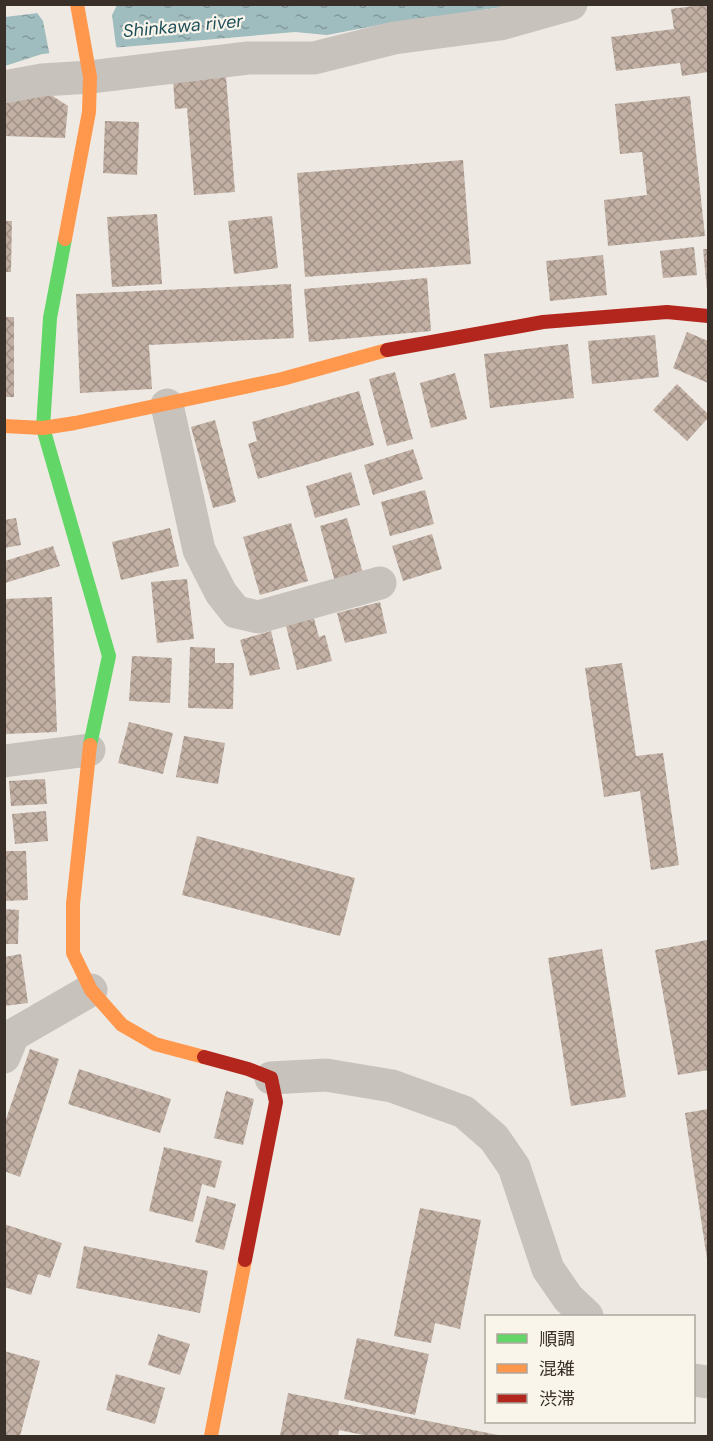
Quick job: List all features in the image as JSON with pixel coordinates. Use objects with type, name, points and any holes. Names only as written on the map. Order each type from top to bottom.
[{"type":"street","points":[[77,4],[88,70],[89,112],[50,318],[42,428],[109,656],[89,750],[73,904],[73,953],[91,990],[122,1025],[155,1044],[248,1069],[272,1078],[326,1075],[392,1086],[464,1112],[494,1138],[514,1167],[548,1269],[568,1298],[585,1315]]},
{"type":"street","points":[[4,87],[88,70],[248,58],[314,58],[394,38],[500,24],[571,4]]},
{"type":"street","points":[[4,426],[42,428],[167,405],[282,380],[400,346],[543,322],[667,312],[708,316]]},
{"type":"street","points":[[167,405],[199,550],[221,593],[236,612],[258,617],[380,583]]},
{"type":"street","points":[[4,761],[89,750]]},
{"type":"street","points":[[7,1042],[91,990]]},
{"type":"street","points":[[211,1437],[276,1102],[272,1078]]},
{"type":"water","name":"Shinkawa river","points":[[113,4],[516,5],[327,35],[295,32],[42,54],[5,66],[5,17]]},
{"type":"pier","points":[[86,4],[117,5],[112,15],[116,46],[119,51],[50,57],[43,21],[35,10]]},
{"type":"building","points":[[708,4],[708,72],[682,76],[680,63],[616,71],[611,37],[674,29],[671,9]]},
{"type":"building","points":[[226,76],[235,192],[194,195],[187,108],[175,109],[173,80]]},
{"type":"building","points":[[51,95],[68,106],[65,138],[4,136],[4,100]]},
{"type":"building","points":[[690,96],[705,236],[608,246],[604,200],[647,195],[642,152],[620,154],[615,104]]},
{"type":"building","points":[[105,121],[139,122],[137,175],[103,173]]},
{"type":"building","points":[[463,160],[471,264],[305,277],[297,173]]},
{"type":"building","points":[[157,214],[162,284],[112,287],[107,217]]},
{"type":"building","points":[[272,216],[278,268],[234,274],[228,221]]},
{"type":"building","points":[[4,221],[12,221],[11,272],[4,272]]},
{"type":"building","points":[[694,247],[697,275],[663,278],[660,251]]},
{"type":"building","points":[[703,249],[708,249],[708,290],[707,290]]},
{"type":"building","points":[[603,255],[607,295],[550,301],[546,261]]},
{"type":"building","points":[[427,278],[431,331],[309,342],[304,289]]},
{"type":"building","points":[[291,284],[294,338],[149,345],[152,389],[80,393],[76,294]]},
{"type":"building","points":[[4,317],[14,317],[14,397],[4,397]]},
{"type":"building","points":[[687,332],[708,341],[708,383],[673,368]]},
{"type":"building","points":[[655,335],[659,377],[592,384],[588,341]]},
{"type":"building","points":[[568,344],[574,398],[490,408],[484,354]]},
{"type":"building","points":[[395,372],[413,439],[387,446],[369,379]]},
{"type":"building","points":[[455,373],[467,419],[431,428],[420,383]]},
{"type":"building","points":[[677,384],[708,414],[708,418],[687,441],[653,410]]},
{"type":"building","points":[[359,391],[374,445],[258,479],[248,444],[257,441],[252,422]]},
{"type":"building","points":[[215,420],[236,502],[213,508],[191,427]]},
{"type":"building","points":[[413,449],[423,479],[373,495],[364,465]]},
{"type":"building","points":[[351,472],[360,505],[315,518],[306,486]]},
{"type":"building","points":[[425,490],[434,524],[390,536],[381,502]]},
{"type":"building","points":[[16,518],[21,545],[4,548],[4,520]]},
{"type":"building","points":[[347,518],[363,573],[335,582],[320,526]]},
{"type":"building","points":[[291,523],[308,581],[260,595],[243,537]]},
{"type":"building","points":[[170,528],[179,566],[121,580],[112,542]]},
{"type":"building","points":[[432,534],[442,569],[403,581],[392,546]]},
{"type":"building","points":[[53,546],[60,566],[5,583],[5,561]]},
{"type":"building","points":[[187,579],[194,639],[157,643],[151,582]]},
{"type":"building","points":[[52,597],[57,732],[4,734],[4,599]]},
{"type":"building","points":[[380,602],[387,633],[345,643],[337,613]]},
{"type":"building","points":[[313,615],[319,637],[325,635],[332,661],[297,670],[285,622]]},
{"type":"building","points":[[271,631],[280,669],[250,676],[240,640]]},
{"type":"building","points":[[190,647],[215,648],[215,663],[234,663],[233,709],[188,708]]},
{"type":"building","points":[[132,656],[172,658],[170,703],[129,701]]},
{"type":"building","points":[[622,663],[636,756],[663,753],[679,865],[651,870],[640,791],[604,797],[585,668]]},
{"type":"building","points":[[129,722],[173,733],[163,774],[118,763]]},
{"type":"building","points":[[184,736],[225,743],[218,784],[176,777]]},
{"type":"building","points":[[45,779],[47,804],[11,806],[9,781]]},
{"type":"building","points":[[46,811],[48,841],[15,844],[12,814]]},
{"type":"building","points":[[197,836],[355,878],[340,936],[182,895]]},
{"type":"building","points":[[4,851],[26,851],[28,900],[4,901]]},
{"type":"building","points":[[4,909],[19,910],[18,944],[4,944]]},
{"type":"building","points":[[707,940],[708,1070],[678,1075],[655,950]]},
{"type":"building","points":[[602,949],[626,1097],[571,1106],[548,958]]},
{"type":"building","points":[[21,954],[28,1003],[4,1006],[4,957]]},
{"type":"building","points":[[30,1049],[59,1059],[20,1177],[4,1171],[4,1125]]},
{"type":"building","points":[[79,1069],[171,1099],[160,1133],[68,1104]]},
{"type":"building","points":[[226,1091],[254,1099],[243,1145],[214,1138]]},
{"type":"building","points":[[708,1109],[708,1259],[707,1259],[685,1113]]},
{"type":"building","points":[[164,1147],[222,1161],[215,1188],[202,1184],[193,1222],[149,1211]]},
{"type":"building","points":[[207,1196],[236,1204],[224,1250],[195,1242]]},
{"type":"building","points":[[420,1208],[481,1220],[460,1329],[435,1323],[431,1343],[394,1336]]},
{"type":"building","points":[[4,1224],[62,1243],[50,1278],[38,1274],[31,1295],[4,1287]]},
{"type":"building","points":[[84,1246],[208,1271],[200,1313],[76,1288]]},
{"type":"building","points":[[158,1334],[190,1344],[180,1375],[148,1365]]},
{"type":"building","points":[[357,1338],[429,1354],[415,1415],[344,1399]]},
{"type":"building","points":[[4,1351],[40,1361],[20,1436],[4,1436]]},
{"type":"building","points":[[116,1374],[165,1388],[155,1424],[106,1410]]},
{"type":"building","points":[[288,1393],[498,1436],[368,1436],[339,1430],[338,1436],[280,1436]]},
{"type":"traffic: fast","points":[[65,239],[50,318],[43,428],[109,656],[90,745]]},
{"type":"traffic: slow","points":[[65,239],[89,112],[90,77],[77,4]]},
{"type":"traffic: slow","points":[[4,426],[43,428],[75,423],[282,379],[387,350]]},
{"type":"traffic: slow","points":[[90,745],[73,904],[73,953],[91,990],[122,1025],[155,1044],[204,1057]]},
{"type":"traffic: slow","points":[[211,1436],[245,1260]]},
{"type":"traffic: jam","points":[[387,350],[543,322],[667,312],[708,316]]},
{"type":"traffic: jam","points":[[204,1057],[271,1078],[276,1102],[245,1260]]}]
